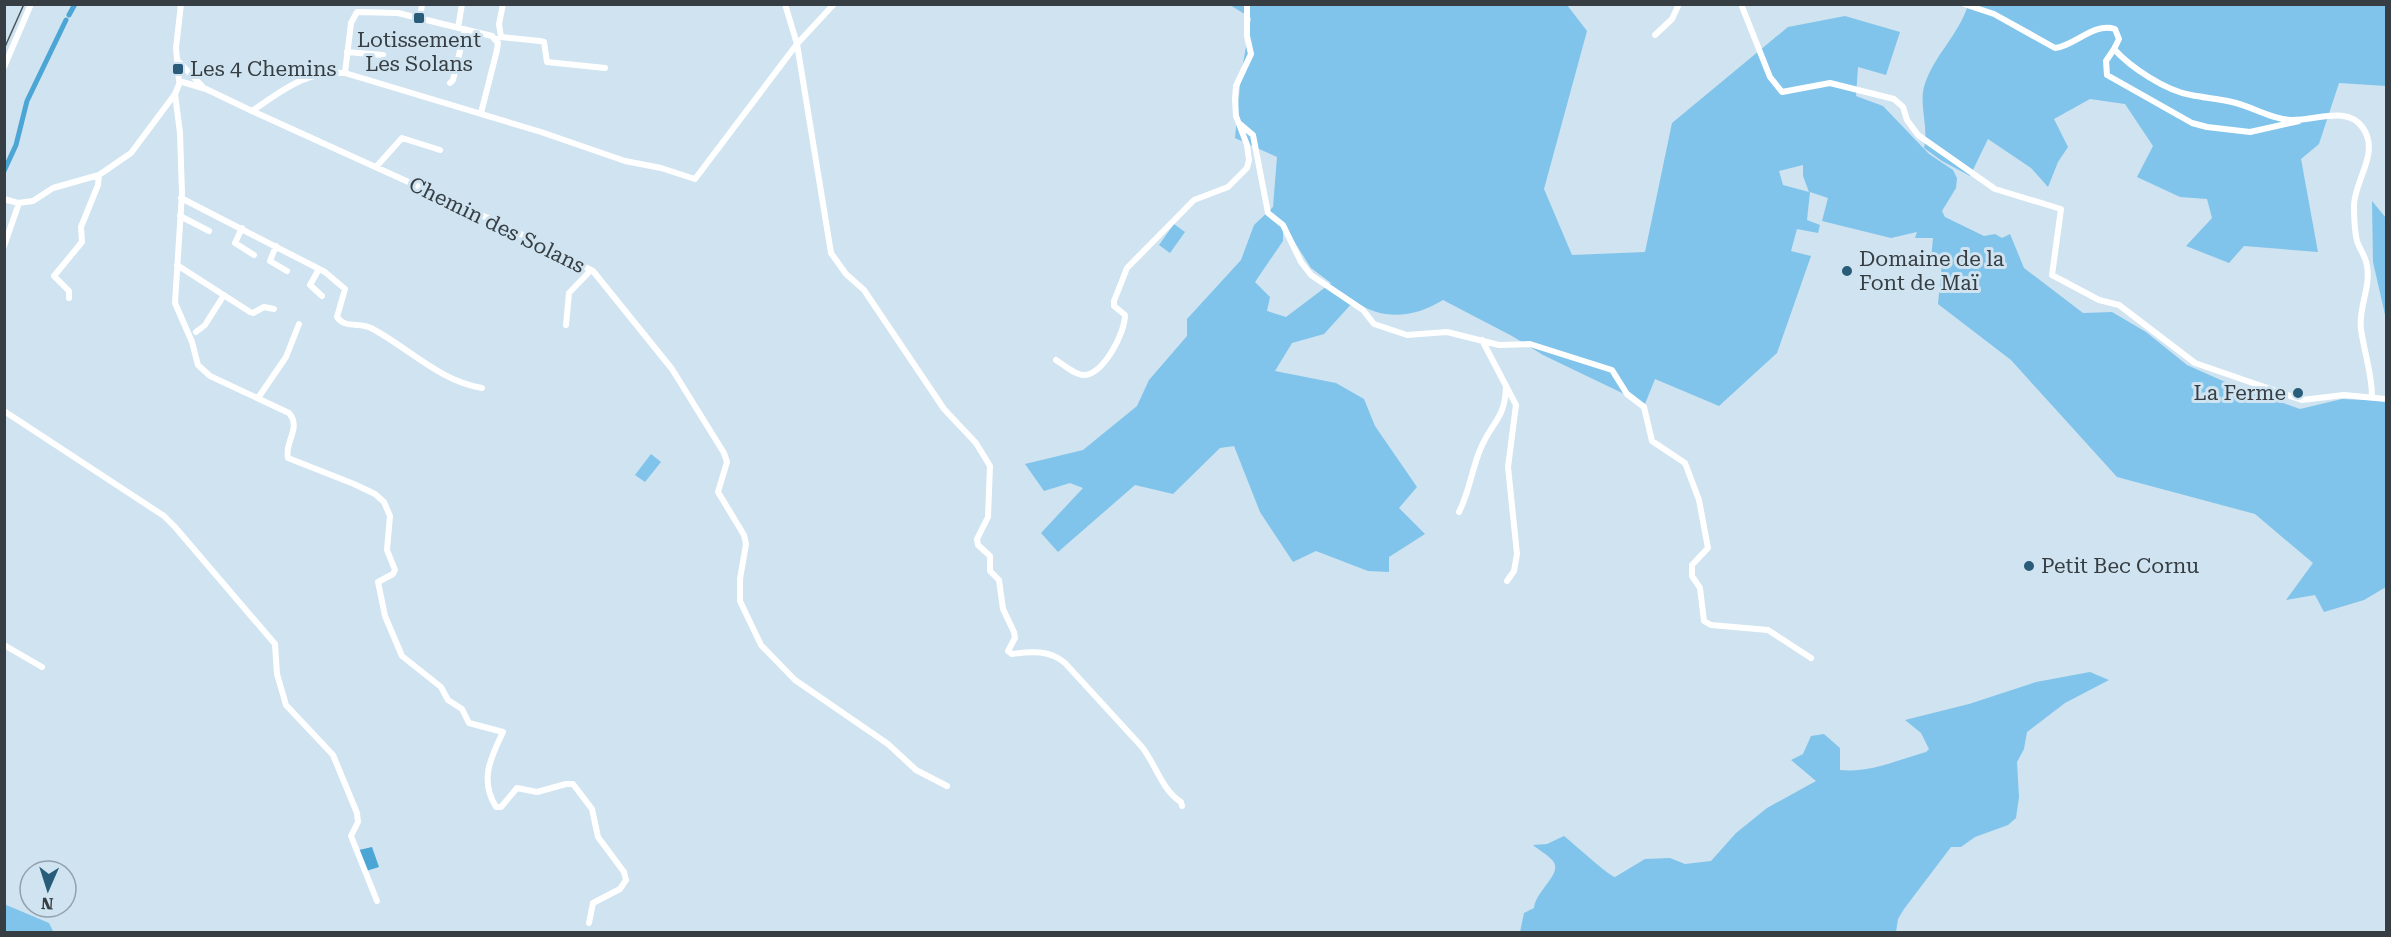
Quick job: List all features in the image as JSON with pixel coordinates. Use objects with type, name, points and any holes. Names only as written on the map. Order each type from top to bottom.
[{"type":"street","points":[[4,67],[31,4]]},
{"type":"street","points":[[181,4],[177,59],[182,81]]},
{"type":"street","points":[[345,72],[351,23],[357,12],[354,4]]},
{"type":"street","points":[[420,18],[422,4]]},
{"type":"street","points":[[458,28],[462,4]]},
{"type":"street","points":[[481,113],[496,50],[503,4]]},
{"type":"street","points":[[785,4],[796,44],[831,253],[846,273],[864,290],[944,409],[976,443],[990,466],[987,517],[977,539],[978,545],[990,556],[990,571],[999,580],[1003,609],[1014,632],[1015,638],[1008,647],[1008,651],[1012,654],[1032,652],[1055,655],[1065,663],[1142,747],[1170,795],[1181,802],[1182,806]]},
{"type":"street","points":[[252,111],[306,77],[324,71],[345,72],[481,113],[625,161],[661,168],[695,180],[796,44],[834,4]]},
{"type":"street","points":[[1056,360],[1079,375],[1087,375],[1096,369],[1121,337],[1125,315],[1114,306],[1114,301],[1127,268],[1194,200],[1228,187],[1247,168],[1249,160],[1247,145],[1236,116],[1234,99],[1236,86],[1251,54],[1247,36],[1247,4]]},
{"type":"street","points":[[1655,35],[1672,19],[1679,4]]},
{"type":"street","points":[[1741,4],[1770,77],[1782,92],[1830,83],[1894,99],[1903,107],[1906,120],[1918,135],[1995,189],[2061,209],[2052,275],[2057,280],[2099,300],[2119,305],[2195,363],[2302,400],[2344,395],[2386,399]]},
{"type":"street","points":[[1964,4],[1994,14],[2055,48],[2109,27],[2119,34],[2114,49],[2106,61],[2107,75],[2192,123],[2250,132],[2294,124],[2301,120]]},
{"type":"street","points":[[357,12],[398,13],[498,38],[544,42],[547,62],[605,68]]},
{"type":"street","points":[[450,83],[453,80],[465,30]]},
{"type":"street","points":[[2114,49],[2138,70],[2182,93],[2235,103],[2284,120],[2342,114],[2351,116],[2364,129],[2369,141],[2369,153],[2356,184],[2354,221],[2357,241],[2367,263],[2369,286],[2361,327],[2372,383],[2372,396]]},
{"type":"street","points":[[347,52],[383,56]]},
{"type":"street","points":[[177,59],[188,74],[206,89]]},
{"type":"street","points":[[4,199],[19,203],[33,201],[53,188],[99,175],[131,153],[188,74]]},
{"type":"street","points":[[182,81],[188,74]]},
{"type":"street","points":[[182,81],[206,89]]},
{"type":"street","name":"Chemin des Solans","points":[[206,89],[540,243],[591,270],[672,369],[724,453],[727,462],[718,492],[744,535],[741,601],[761,645],[795,680],[888,744],[916,771],[947,786]]},
{"type":"street","points":[[175,94],[180,133],[181,198],[175,303],[192,342],[198,365],[210,376],[289,413],[294,419],[295,426],[287,452],[288,458],[330,473],[375,494],[384,502],[390,516],[387,550],[395,570],[393,574],[379,579],[378,587],[385,616],[402,656],[441,687],[448,700],[462,709],[470,723],[503,732],[491,754],[487,788],[496,807],[501,807],[517,788],[541,791],[570,783],[576,787],[592,809],[598,837],[624,872],[626,880],[620,889],[593,903],[589,923]]},
{"type":"street","points":[[1240,124],[1253,135],[1268,213],[1283,225],[1301,262],[1320,283],[1363,310],[1374,324],[1407,335],[1447,332],[1500,345],[1530,344],[1612,370],[1627,394],[1644,407],[1652,441],[1685,463],[1699,500],[1708,548],[1692,565],[1692,576],[1700,588],[1704,621],[1711,625],[1768,630],[1811,658]]},
{"type":"street","points":[[376,167],[402,138],[440,150]]},
{"type":"street","points":[[69,298],[69,291],[54,276],[82,242],[81,227],[98,185],[99,175]]},
{"type":"street","points":[[181,198],[320,269],[345,289],[337,317],[339,321],[349,325],[366,325],[439,372],[463,385],[482,388]]},
{"type":"street","points":[[4,246],[19,203]]},
{"type":"street","points":[[180,216],[209,231]]},
{"type":"street","points":[[242,228],[235,243],[254,255]]},
{"type":"street","points":[[276,246],[270,261],[287,271]]},
{"type":"street","points":[[177,266],[253,314],[264,307],[274,309]]},
{"type":"street","points":[[320,269],[310,285],[322,296]]},
{"type":"street","points":[[566,325],[569,293],[591,270]]},
{"type":"street","points":[[196,332],[205,325],[224,295]]},
{"type":"street","points":[[258,398],[286,357],[299,324]]},
{"type":"street","points":[[1482,340],[1516,405],[1508,467],[1517,545],[1514,571],[1507,581]]},
{"type":"street","points":[[1459,512],[1481,447],[1491,428],[1501,417],[1506,403],[1506,386]]},
{"type":"street","points":[[4,411],[164,516],[275,644],[277,674],[286,705],[327,748],[339,765],[357,813],[358,822],[351,836],[377,902]]},
{"type":"street","points":[[4,645],[42,667]]},
{"type":"shaded area","points":[[1230,5],[1567,5],[1587,31],[1544,189],[1572,255],[1645,252],[1672,123],[1788,27],[1845,16],[1900,32],[1886,75],[1858,67],[1856,96],[1883,106],[1929,154],[1953,170],[1957,178],[1956,188],[1942,211],[1945,217],[1984,236],[1995,234],[2002,238],[2010,234],[2024,268],[2083,313],[2112,312],[2146,332],[2187,365],[2232,385],[2300,409],[2342,399],[2386,401],[2386,587],[2364,600],[2324,612],[2315,595],[2286,600],[2313,563],[2255,514],[2117,477],[2011,360],[1938,304],[1942,263],[1931,259],[1933,238],[1915,238],[1917,232],[1891,238],[1822,221],[1828,198],[1810,192],[1807,220],[1820,225],[1818,233],[1797,229],[1791,251],[1811,256],[1777,353],[1719,406],[1655,379],[1645,404],[1543,355],[1443,300],[1421,311],[1398,315],[1376,312],[1354,301],[1324,334],[1292,343],[1275,371],[1336,383],[1364,399],[1375,426],[1417,487],[1399,508],[1425,534],[1389,557],[1389,572],[1368,571],[1316,551],[1293,562],[1260,512],[1234,446],[1220,448],[1173,494],[1135,485],[1058,552],[1041,533],[1083,488],[1070,483],[1044,491],[1025,464],[1083,450],[1137,406],[1149,380],[1187,336],[1187,319],[1241,260],[1254,225],[1273,207],[1277,157],[1235,138],[1241,75],[1251,18]],"holes":[[[1803,165],[1803,176],[1809,192],[1783,185],[1779,171]],[[1283,224],[1311,268],[1331,283],[1286,317],[1267,311],[1270,297],[1255,282],[1283,241]]]},
{"type":"shaded area","points":[[1968,5],[2386,5],[2386,86],[2339,83],[2319,144],[2301,159],[2318,252],[2244,246],[2229,263],[2186,246],[2212,218],[2207,199],[2180,197],[2137,177],[2153,146],[2125,104],[2090,99],[2054,119],[2068,147],[2058,162],[2048,187],[2031,168],[1988,139],[1970,176],[1942,161],[1924,148],[1924,87],[1933,65],[1959,26]]},
{"type":"shaded area","points":[[2372,201],[2386,218],[2386,319],[2373,262]]},
{"type":"shaded area","points":[[1174,224],[1185,232],[1170,253],[1159,245]]},
{"type":"shaded area","points":[[651,454],[661,462],[645,482],[635,475]]},
{"type":"shaded area","points":[[2090,672],[2109,680],[2065,703],[2027,732],[2024,749],[2017,762],[2019,797],[2016,818],[2008,825],[1975,837],[1961,847],[1951,847],[1904,909],[1898,919],[1896,932],[1520,932],[1524,913],[1534,908],[1539,895],[1555,871],[1553,861],[1533,845],[1547,844],[1564,836],[1615,877],[1645,859],[1670,858],[1685,864],[1711,861],[1736,833],[1767,808],[1816,781],[1791,760],[1803,754],[1811,736],[1824,734],[1840,748],[1840,770],[1873,768],[1926,752],[1929,749],[1921,733],[1905,720],[1969,704],[2036,682]]},
{"type":"shaded area","points":[[372,847],[379,867],[366,871],[359,850]]},
{"type":"shaded area","points":[[4,904],[18,910],[18,919],[40,919],[49,923],[53,931],[5,932]]},
{"type":"waterway","points":[[69,15],[75,4]]},
{"type":"waterway","points":[[4,171],[16,145],[27,101],[66,20]]},
{"type":"tram line","points":[[4,49],[24,4]]},
{"type":"place","name":"Lotissement Les Solans","points":[[419,18]]},
{"type":"place","name":"Les 4 Chemins","points":[[178,69]]},
{"type":"place","name":"Domaine de la Font de Maï","points":[[1847,271]]},
{"type":"place","name":"La Ferme","points":[[2298,393]]},
{"type":"place","name":"Petit Bec Cornu","points":[[2029,566]]}]
